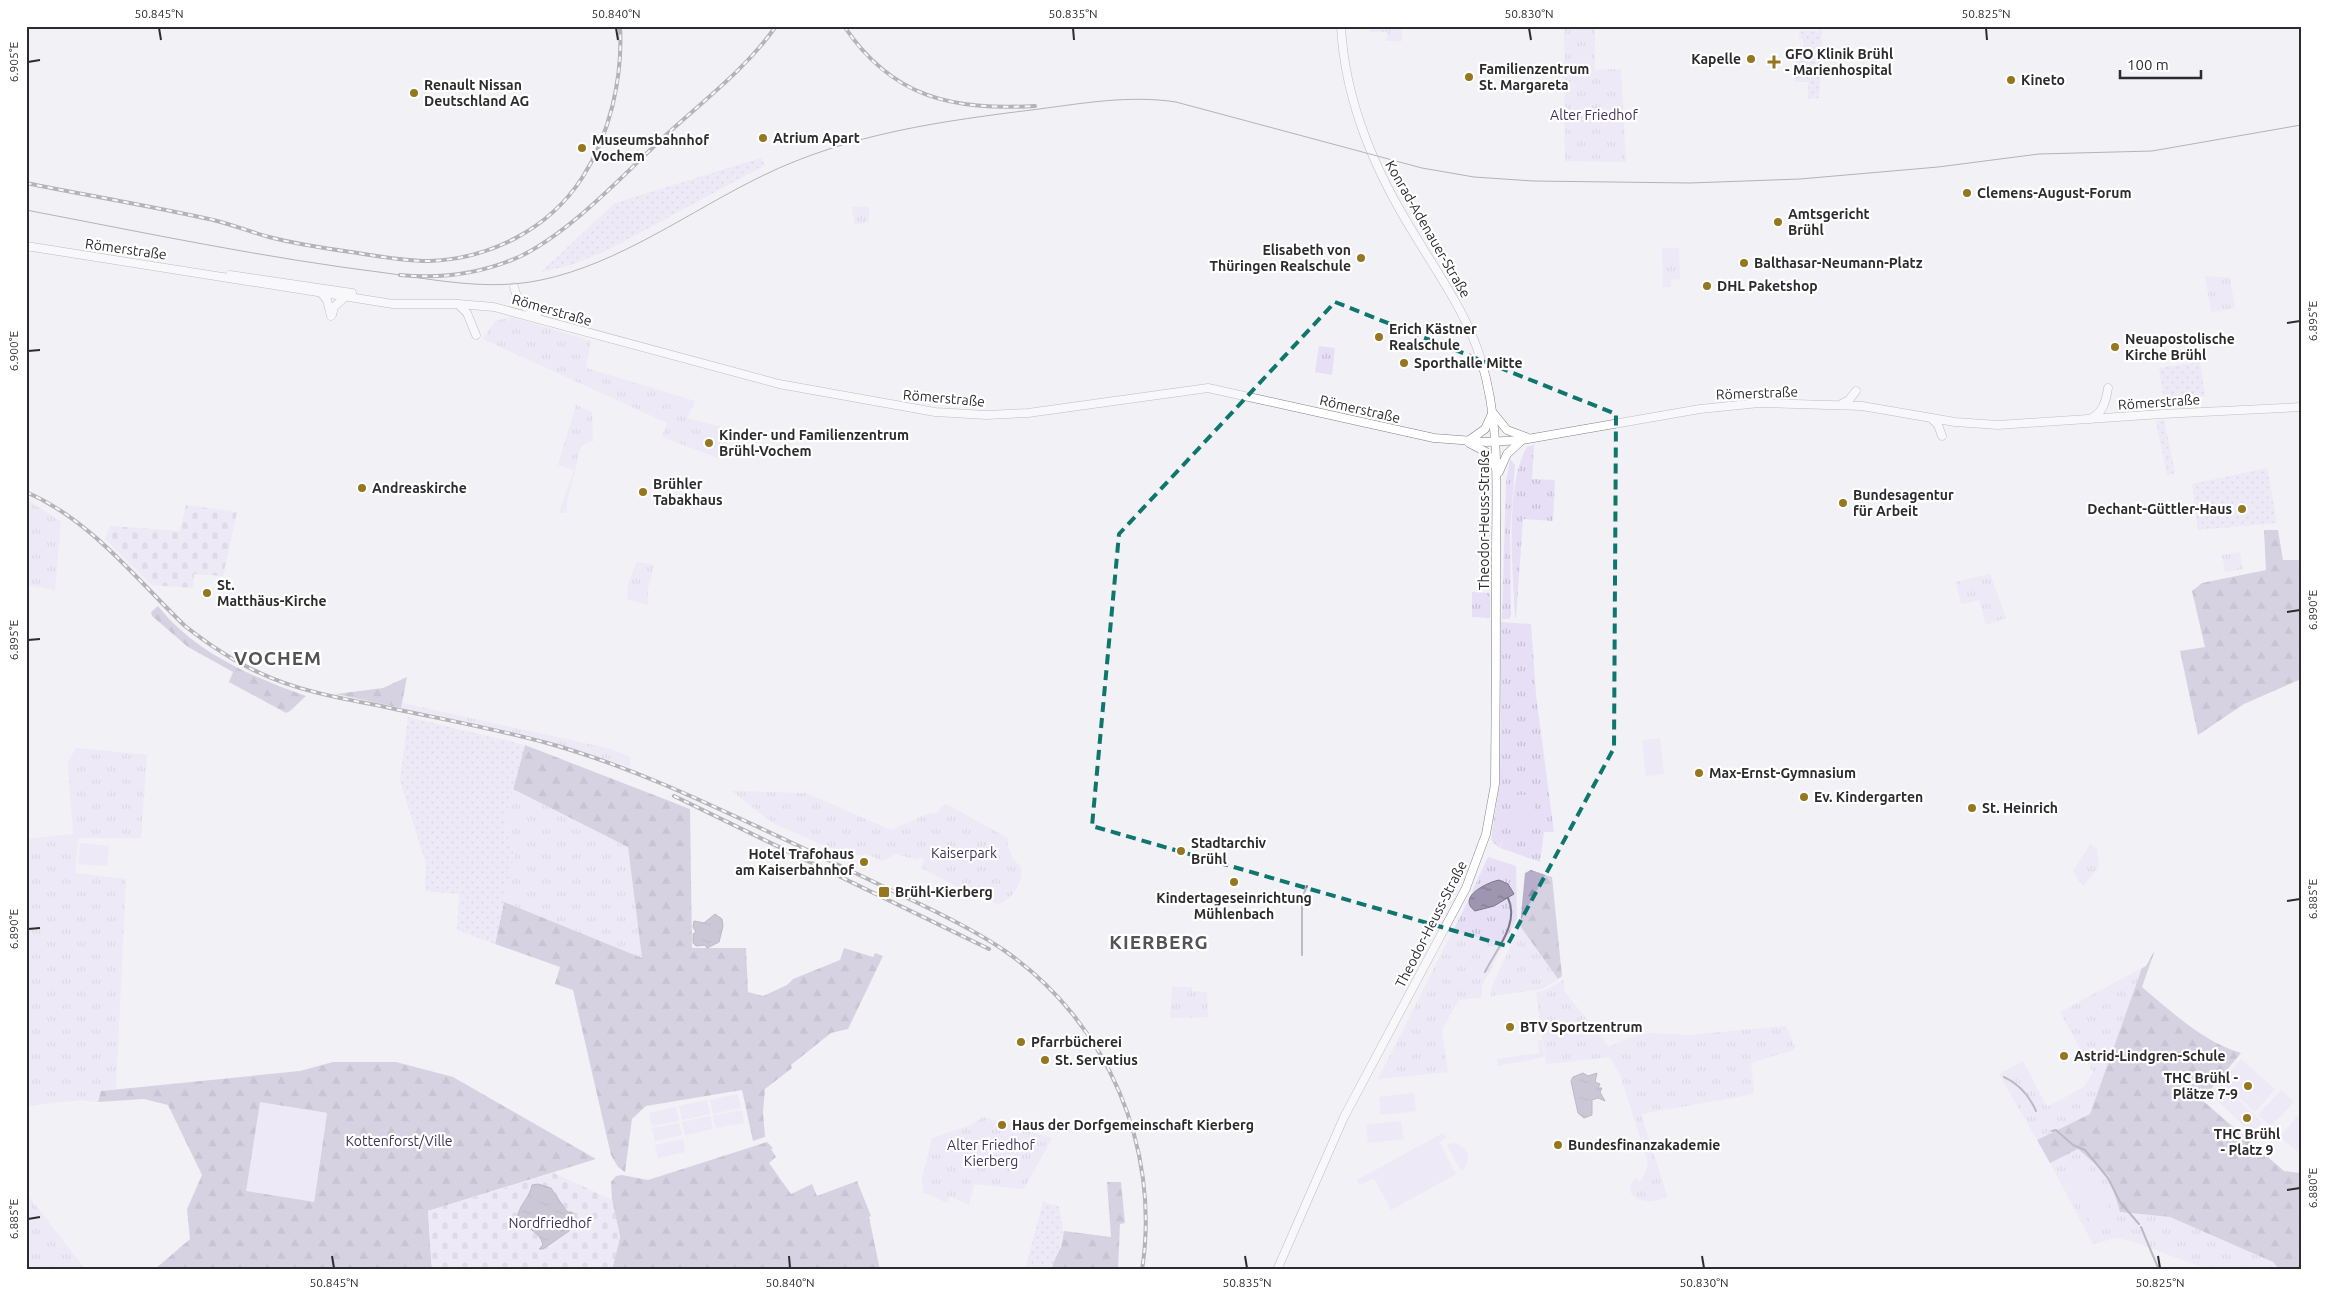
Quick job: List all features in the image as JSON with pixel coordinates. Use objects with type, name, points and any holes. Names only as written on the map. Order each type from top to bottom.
[{"type":"main road","name":"Konrad-Adenauer-Straße","points":[[1341,26],[1348,82],[1360,124],[1376,163],[1396,203],[1453,298],[1472,335],[1485,372],[1493,412],[1496,442]]},
{"type":"main road","name":"Römerstraße","points":[[26,246],[393,304],[458,304],[494,307],[553,321],[592,334],[779,384],[935,412],[977,415],[1028,413],[1208,388],[1425,436],[1466,441],[1496,442],[1526,439],[1732,405],[1862,406],[1955,422],[1998,425],[2301,407]]},
{"type":"main road","name":"Römerstraße","points":[[222,276],[239,276],[426,304]]},
{"type":"main road","points":[[514,287],[518,301],[522,306],[553,321]]},
{"type":"main road","points":[[322,294],[327,300],[331,316],[334,307],[345,297]]},
{"type":"main road","points":[[458,304],[467,313],[476,335]]},
{"type":"main road","points":[[2088,420],[2096,416],[2102,409],[2108,388]]},
{"type":"main road","points":[[1839,405],[1849,400],[1856,390],[1862,406]]},
{"type":"main road","points":[[1493,412],[1507,430],[1526,439],[1507,454],[1497,474],[1486,452],[1466,441],[1485,428],[1493,412]]},
{"type":"main road","points":[[1929,417],[1938,425],[1942,436],[1947,426],[1955,422]]},
{"type":"main road","name":"Theodor-Heuss-Straße","points":[[1277,1270],[1344,1117],[1466,888],[1486,834],[1495,784],[1496,442]]},
{"type":"highlighted area","points":[[1335,302],[1616,414],[1614,748],[1507,946],[1092,826],[1119,534]]},
{"type":"green space","points":[[1371,26],[1402,26],[1402,41],[1386,41],[1387,32],[1370,32]]},
{"type":"green space","name":"Alter Friedhof","points":[[1564,26],[1595,26],[1595,70],[1621,69],[1626,162],[1565,161]]},
{"type":"green space","points":[[1819,26],[1822,27],[1819,98],[1808,99],[1808,82],[1795,82],[1796,48],[1802,48],[1804,44],[1802,39],[1799,39],[1799,31],[1819,31]]},
{"type":"green space","points":[[761,158],[765,165],[610,249],[571,265],[541,272],[615,203]]},
{"type":"green space","points":[[852,207],[869,207],[869,222],[855,225]]},
{"type":"green space","points":[[1662,248],[1679,248],[1680,279],[1671,280],[1671,287],[1663,287]]},
{"type":"green space","points":[[2205,276],[2230,278],[2235,308],[2211,312]]},
{"type":"green space","points":[[512,317],[591,341],[586,368],[695,401],[687,418],[733,430],[718,458],[662,437],[667,423],[483,339],[495,321]]},
{"type":"green space","points":[[1319,346],[1335,348],[1332,375],[1315,372]]},
{"type":"green space","points":[[2200,362],[2205,396],[2164,402],[2159,368]]},
{"type":"green space","points":[[576,405],[592,412],[593,442],[590,441],[581,446],[568,497],[566,513],[559,513],[574,470],[558,465]]},
{"type":"green space","points":[[2164,420],[2175,473],[2167,475],[2156,421]]},
{"type":"green space","points":[[1534,445],[1532,479],[1555,480],[1553,521],[1523,519],[1516,619],[1512,554],[1515,484],[1527,447]]},
{"type":"green space","points":[[1510,459],[1515,465],[1510,532],[1511,616],[1509,619],[1502,619],[1506,483]]},
{"type":"green space","points":[[2267,468],[2277,523],[2198,530],[2192,484]]},
{"type":"green space","points":[[26,499],[61,522],[55,590],[26,585]]},
{"type":"green space","points":[[186,505],[237,512],[223,576],[194,574],[193,588],[152,585],[105,539],[110,526],[180,531]]},
{"type":"green space","points":[[2264,530],[2278,530],[2283,560],[2301,560],[2301,679],[2244,704],[2198,735],[2180,651],[2205,647],[2192,591],[2202,583],[2266,570]]},
{"type":"green space","points":[[2240,552],[2243,569],[2225,572],[2222,555]]},
{"type":"green space","points":[[637,562],[654,565],[648,588],[648,605],[627,599],[628,584]]},
{"type":"green space","points":[[1990,574],[2006,618],[1986,625],[1979,600],[1961,604],[1956,582]]},
{"type":"green space","points":[[1472,592],[1490,593],[1490,618],[1472,617]]},
{"type":"green space","points":[[158,606],[172,622],[206,650],[245,671],[306,696],[286,713],[229,682],[233,672],[188,647],[152,616],[151,612]]},
{"type":"green space","points":[[1501,622],[1531,624],[1536,695],[1554,832],[1544,832],[1540,862],[1500,848],[1504,837],[1499,848],[1491,840],[1500,780]]},
{"type":"green space","points":[[407,677],[401,708],[336,694],[383,688]]},
{"type":"green space","points":[[402,703],[611,749],[630,757],[630,767],[538,738],[401,708]]},
{"type":"green space","points":[[408,717],[525,745],[504,823],[514,855],[495,944],[457,930],[459,894],[425,891],[426,864],[400,781]]},
{"type":"green space","points":[[1660,738],[1664,774],[1646,776],[1642,740]]},
{"type":"green space","points":[[525,745],[690,809],[692,948],[746,948],[748,992],[763,996],[787,985],[793,979],[840,960],[844,948],[873,957],[875,953],[883,956],[848,1029],[831,1033],[765,1089],[763,1112],[765,1137],[753,1141],[742,1090],[646,1106],[632,1119],[625,1172],[618,1167],[611,1155],[573,990],[555,984],[560,967],[495,944],[504,902],[642,958],[628,847],[513,789]]},
{"type":"green space","points":[[76,748],[147,755],[141,838],[78,838],[75,873],[126,879],[116,1089],[101,1091],[98,1102],[81,1100],[26,1106],[26,839],[73,834],[68,762]]},
{"type":"green space","points":[[513,789],[628,847],[642,958],[504,902],[514,855],[504,823]]},
{"type":"green space","name":"Kaiserpark","points":[[732,791],[806,793],[891,830],[927,814],[937,813],[946,804],[1008,838],[1011,854],[1021,867],[1021,878],[1012,895],[997,904],[921,868],[925,860],[920,857],[918,860],[896,854],[882,861],[867,854],[849,856],[773,823]]},
{"type":"green space","points":[[1514,795],[1535,795],[1534,826],[1513,825]]},
{"type":"green space","points":[[80,843],[109,846],[107,866],[78,864]]},
{"type":"green space","points":[[2090,845],[2097,848],[2099,867],[2083,886],[2073,871]]},
{"type":"green space","points":[[1488,857],[1516,866],[1517,919],[1482,986],[1482,997],[1459,1000],[1442,1029],[1448,1072],[1378,1079],[1466,905]]},
{"type":"green space","points":[[1531,870],[1552,877],[1562,976],[1558,979],[1520,926],[1525,873]]},
{"type":"green space","points":[[1520,926],[1558,979],[1543,989],[1491,996],[1492,986]]},
{"type":"green space","points":[[2155,950],[2142,987],[2201,1034],[2214,1042],[2241,1053],[2202,1100],[2284,1171],[2301,1173],[2301,1270],[2280,1270],[2273,1262],[2170,1217],[2120,1212],[2109,1176],[2078,1149],[2050,1163],[2037,1140],[2090,1114],[2142,968],[2146,966]]},
{"type":"green space","points":[[2142,968],[2090,1114],[2037,1140],[1999,1074],[2023,1061],[2047,1107],[2084,1087],[2093,1072],[2060,1012]]},
{"type":"green space","points":[[1563,980],[1565,992],[1609,1047],[1646,1033],[1690,1035],[1786,1026],[1795,1047],[1793,1050],[1751,1063],[1754,1092],[1748,1095],[1641,1114],[1667,1198],[1643,1201],[1631,1193],[1630,1187],[1635,1178],[1640,1181],[1645,1174],[1648,1163],[1620,1074],[1610,1057],[1546,1064],[1536,992],[1544,991]]},
{"type":"green space","points":[[1172,987],[1192,987],[1192,991],[1207,992],[1208,1017],[1170,1018]]},
{"type":"green space","points":[[1542,1040],[1544,1057],[1498,1066],[1497,1059],[1539,1053],[1538,1041]]},
{"type":"green space","name":"THC Brühl - Plätze 7-9","points":[[2241,1059],[2275,1089],[2255,1112],[2221,1082]]},
{"type":"green space","name":"Kottenforst/Ville","points":[[333,1062],[396,1062],[453,1077],[596,1159],[428,1211],[432,1270],[154,1270],[190,1239],[187,1209],[202,1175],[168,1105],[144,1099],[98,1102],[101,1091],[300,1071]],"holes":[[[260,1103],[327,1113],[314,1201]]]},
{"type":"green space","points":[[2220,1083],[2262,1122],[2252,1133],[2210,1094]]},
{"type":"green space","points":[[2281,1090],[2294,1102],[2271,1126],[2258,1115]]},
{"type":"green space","points":[[1414,1093],[1416,1111],[1381,1115],[1379,1097]]},
{"type":"green space","points":[[738,1094],[741,1108],[713,1114],[710,1100]]},
{"type":"green space","points":[[707,1100],[710,1114],[682,1120],[679,1106]]},
{"type":"green space","points":[[260,1102],[327,1113],[314,1202],[246,1191]]},
{"type":"green space","points":[[676,1107],[679,1121],[652,1126],[649,1113]]},
{"type":"green space","points":[[742,1110],[744,1123],[716,1128],[713,1116]]},
{"type":"green space","points":[[2298,1115],[2301,1118],[2301,1154],[2280,1137]]},
{"type":"green space","points":[[710,1116],[713,1129],[685,1135],[682,1122]]},
{"type":"green space","name":"Alter Friedhof Kierberg","points":[[983,1117],[1052,1138],[1024,1189],[974,1184],[969,1205],[950,1196],[947,1203],[923,1192],[922,1180],[932,1138],[971,1125]]},
{"type":"green space","points":[[1401,1121],[1404,1139],[1368,1143],[1366,1125]]},
{"type":"green space","points":[[679,1123],[682,1135],[655,1141],[652,1128]]},
{"type":"green space","points":[[1443,1133],[1446,1138],[1439,1142],[1456,1174],[1391,1210],[1374,1178],[1360,1185],[1357,1180]]},
{"type":"green space","points":[[683,1139],[685,1152],[658,1158],[655,1145]]},
{"type":"green space","points":[[767,1142],[773,1148],[771,1149],[776,1157],[769,1163],[791,1194],[812,1184],[817,1196],[857,1181],[871,1216],[869,1217],[880,1270],[612,1270],[620,1237],[612,1200],[611,1182],[616,1176],[622,1175],[648,1180]]},
{"type":"green space","points":[[1454,1143],[1463,1147],[1468,1155],[1467,1163],[1461,1171],[1447,1145]]},
{"type":"green space","points":[[2078,1149],[2109,1176],[2120,1212],[2170,1217],[2273,1262],[2280,1270],[2210,1270],[2131,1241],[2116,1238],[2093,1244],[2050,1163]]},
{"type":"green space","points":[[2088,1168],[2114,1218],[2094,1229],[2068,1179]]},
{"type":"green space","name":"Nordfriedhof","points":[[554,1173],[612,1200],[620,1237],[612,1270],[432,1270],[428,1211]]},
{"type":"green space","points":[[1107,1182],[1121,1182],[1125,1223],[1120,1224],[1118,1270],[1051,1270],[1051,1265],[1061,1247],[1064,1231],[1111,1237]]},
{"type":"green space","points":[[26,1193],[86,1270],[26,1270]]},
{"type":"green space","points":[[1043,1202],[1059,1206],[1063,1231],[1060,1247],[1051,1270],[1025,1270]]},
{"type":"water","points":[[1499,880],[1508,884],[1514,894],[1494,906],[1475,911],[1470,906],[1471,896],[1482,887]]},
{"type":"water","points":[[715,914],[722,919],[723,926],[719,942],[707,948],[705,945],[696,946],[693,943],[693,934],[696,932],[693,927],[694,921],[704,923]]},
{"type":"water","points":[[1583,1073],[1588,1076],[1597,1073],[1595,1082],[1600,1084],[1598,1088],[1602,1088],[1600,1092],[1605,1101],[1598,1098],[1592,1100],[1592,1115],[1584,1118],[1578,1113],[1571,1081],[1573,1077]]},
{"type":"water","points":[[538,1184],[551,1188],[565,1209],[568,1212],[572,1212],[574,1217],[569,1226],[569,1231],[543,1249],[539,1249],[543,1245],[540,1237],[526,1227],[518,1226],[517,1220],[520,1209],[532,1185]]},
{"type":"waterway","points":[[1302,955],[1302,898],[1307,886]]},
{"type":"waterway","points":[[1485,972],[1509,927],[1511,907],[1508,898]]},
{"type":"waterway","points":[[2004,1077],[2023,1091],[2036,1111]]},
{"type":"waterway","points":[[2052,1131],[2056,1130],[2073,1145],[2085,1150],[2108,1178],[2120,1202],[2139,1224]]},
{"type":"waterway","points":[[2141,1227],[2159,1270]]},
{"type":"tram line","points":[[26,210],[206,245],[296,260],[444,281],[502,285],[541,280],[598,262],[654,235],[762,176],[795,161],[829,149],[863,139],[932,124],[1073,104],[1142,99],[1176,102],[1422,168],[1474,177],[1533,181],[1690,183],[1800,179],[1938,167],[2039,154],[2152,151],[2301,125]]},
{"type":"railway","points":[[26,183],[212,220],[269,237],[320,247],[419,261],[452,259],[474,254],[516,238],[535,226],[553,212],[582,178],[600,143],[613,105],[619,65],[620,26]]},
{"type":"railway","points":[[400,275],[431,276],[477,271],[521,256],[540,245],[597,201],[738,70],[776,26]]},
{"type":"railway","points":[[844,26],[863,51],[883,70],[904,84],[927,95],[951,102],[977,105],[1005,107],[1035,106]]},
{"type":"railway","points":[[26,492],[49,504],[92,534],[185,626],[221,652],[260,673],[289,685],[319,693],[464,723],[547,743],[613,764],[709,804],[833,862],[954,921],[1005,951],[1041,980],[1072,1014],[1098,1051],[1119,1091],[1134,1134],[1143,1178],[1146,1224],[1142,1270]]},
{"type":"railway","points":[[674,796],[989,949]]},
{"type":"place","name":"Kapelle","points":[[1751,59]]},
{"type":"place","name":"GFO Klinik Brühl - Marienhospital","points":[[1774,62]]},
{"type":"place","name":"Familienzentrum St. Margareta","points":[[1469,77]]},
{"type":"place","name":"Kineto","points":[[2011,80]]},
{"type":"place","name":"Renault Nissan Deutschland AG","points":[[414,93]]},
{"type":"place","name":"Atrium Apart","points":[[763,138]]},
{"type":"place","name":"Museumsbahnhof Vochem","points":[[582,148]]},
{"type":"place","name":"Clemens-August-Forum","points":[[1967,193]]},
{"type":"place","name":"Amtsgericht Brühl","points":[[1778,222]]},
{"type":"place","name":"Elisabeth von Thüringen Realschule","points":[[1361,258]]},
{"type":"place","name":"Balthasar-Neumann-Platz","points":[[1744,263]]},
{"type":"place","name":"DHL Paketshop","points":[[1707,286]]},
{"type":"place","name":"Erich Kästner Realschule","points":[[1379,337]]},
{"type":"place","name":"Neuapostolische Kirche Brühl","points":[[2115,347]]},
{"type":"place","name":"Sporthalle Mitte","points":[[1404,363]]},
{"type":"place","name":"Kinder- und Familienzentrum Brühl-Vochem","points":[[709,443]]},
{"type":"place","name":"Andreaskirche","points":[[362,488]]},
{"type":"place","name":"Brühler Tabakhaus","points":[[643,492]]},
{"type":"place","name":"Bundesagentur für Arbeit","points":[[1843,503]]},
{"type":"place","name":"Dechant-Güttler-Haus","points":[[2242,509]]},
{"type":"place","name":"St. Matthäus-Kirche","points":[[207,593]]},
{"type":"place","name":"Max-Ernst-Gymnasium","points":[[1699,773]]},
{"type":"place","name":"Ev. Kindergarten","points":[[1804,797]]},
{"type":"place","name":"St. Heinrich","points":[[1972,808]]},
{"type":"place","name":"Stadtarchiv Brühl","points":[[1181,851]]},
{"type":"place","name":"Hotel Trafohaus am Kaiserbahnhof","points":[[864,862]]},
{"type":"place","name":"Kindertageseinrichtung Mühlenbach","points":[[1234,882]]},
{"type":"place","name":"Brühl-Kierberg","points":[[884,892]]},
{"type":"place","name":"BTV Sportzentrum","points":[[1510,1027]]},
{"type":"place","name":"Pfarrbücherei","points":[[1021,1042]]},
{"type":"place","name":"Astrid-Lindgren-Schule","points":[[2064,1056]]},
{"type":"place","name":"St. Servatius","points":[[1045,1060]]},
{"type":"place","name":"THC Brühl - Plätze 7-9","points":[[2248,1086]]},
{"type":"place","name":"THC Brühl - Platz 9","points":[[2247,1118]]},
{"type":"place","name":"Haus der Dorfgemeinschaft Kierberg","points":[[1002,1125]]},
{"type":"place","name":"Bundesfinanzakademie","points":[[1558,1145]]},
{"type":"district","name":"VOCHEM","points":[[278,658]]},
{"type":"district","name":"KIERBERG","points":[[1159,942]]}]
